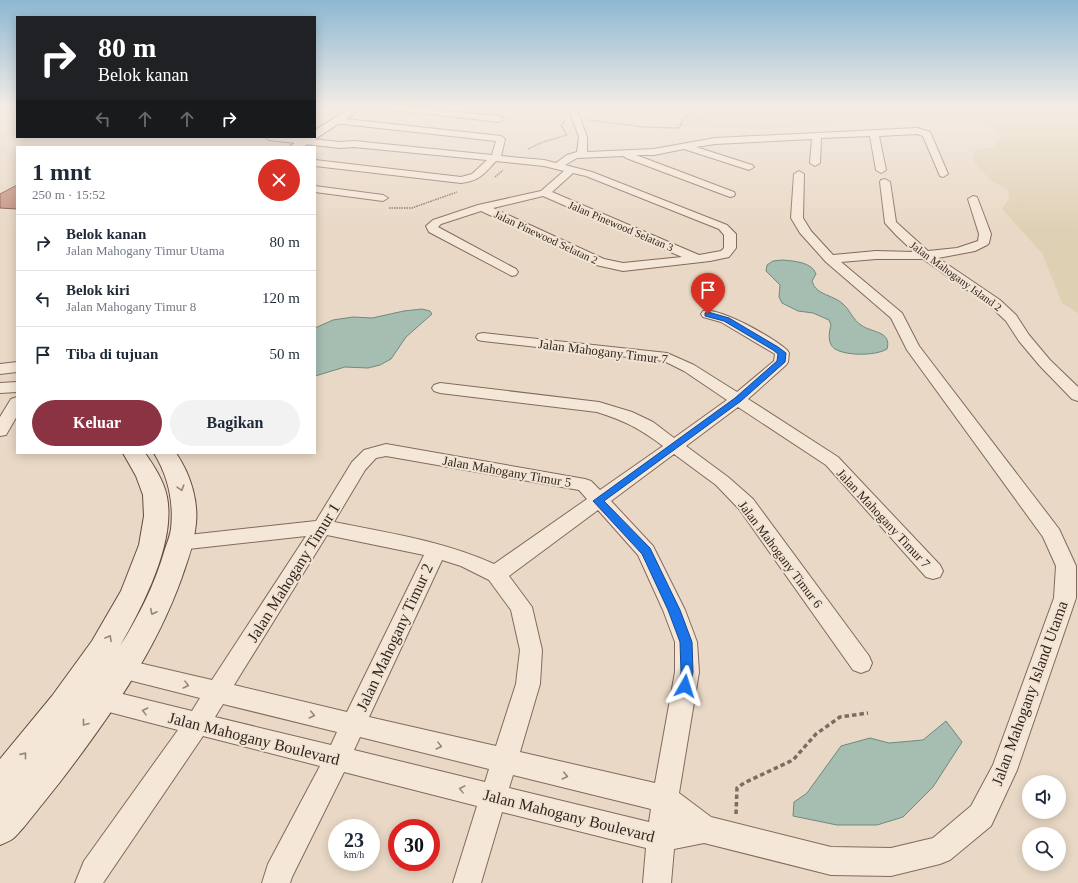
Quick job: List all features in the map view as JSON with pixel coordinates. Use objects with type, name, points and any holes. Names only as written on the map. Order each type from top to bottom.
[{"type":"street","points":[[316,156],[334,148]]},
{"type":"street","points":[[398,148],[558,166],[572,168],[589,174],[723,227],[730,234],[730,248],[725,254],[698,258]]},
{"type":"street","points":[[316,163],[461,180],[470,179],[476,176],[498,154],[499,148]]},
{"type":"street","points":[[582,148],[582,154]]},
{"type":"street","points":[[558,166],[570,157],[582,154],[623,154],[654,152],[673,148]]},
{"type":"street","points":[[691,148],[749,167]]},
{"type":"street","points":[[815,163],[816,148]]},
{"type":"street","name":"Jalan Mahogany Island 2","points":[[877,148],[892,223],[910,244],[996,303],[1011,318],[1024,338],[1044,363],[1078,396]]},
{"type":"street","points":[[933,148],[943,174]]},
{"type":"street","points":[[623,154],[730,194]]},
{"type":"street","points":[[512,272],[433,230],[432,226],[437,222],[482,207],[544,193],[553,187],[572,168]]},
{"type":"street","name":"Jalan Mahogany Island Utama","points":[[704,829],[831,861],[891,862],[940,850],[981,816],[1004,770],[1065,598],[1072,567],[1052,534],[912,346],[897,316],[830,259],[806,233],[797,218],[800,174]]},
{"type":"street","points":[[316,189],[383,198]]},
{"type":"street","name":"Jalan Pinewood Selatan 3","points":[[544,193],[698,258]]},
{"type":"street","points":[[830,259],[874,255],[925,255],[951,253],[971,248],[983,242],[985,234],[973,199]]},
{"type":"street","name":"Jalan Pinewood Selatan 2","points":[[482,207],[610,266],[623,267],[698,258]]},
{"type":"street","points":[[496,574],[738,400],[781,362],[782,353],[726,319],[708,314]]},
{"type":"street","name":"Jalan Mahogany Timur 7","points":[[483,337],[667,357],[689,368],[832,461],[933,571]]},
{"type":"street","points":[[0,369],[16,367]]},
{"type":"street","points":[[0,388],[16,387]]},
{"type":"street","name":"Jalan Mahogany Timur 6","points":[[440,388],[600,407],[626,416],[647,426],[722,481],[746,504],[861,663]]},
{"type":"street","points":[[0,431],[16,404]]},
{"type":"street","name":"Jalan Mahogany Timur 5","points":[[370,454],[386,450],[585,485],[598,501],[646,551],[674,610],[686,642],[687,672],[665,799],[660,838],[657,883]]},
{"type":"street","points":[[0,785],[73,693],[105,646],[138,585],[154,537],[156,503],[149,475],[135,454]]},
{"type":"street","points":[[0,826],[25,800],[101,700],[135,648],[167,584],[183,532],[183,495],[174,465],[166,454]]},
{"type":"street","name":"Jalan Mahogany Timur 1","points":[[89,883],[94,871],[218,692],[322,527],[358,466],[370,454]]},
{"type":"street","points":[[179,543],[322,527],[436,550],[468,561],[496,574],[521,607],[531,650],[528,684],[503,761],[467,883]]},
{"type":"street","name":"Jalan Mahogany Timur 2","points":[[276,883],[278,874],[337,759],[436,550]]},
{"type":"street","points":[[94,662],[665,799],[704,829]]},
{"type":"street","name":"Jalan Mahogany Boulevard","points":[[73,693],[660,838],[704,829]]},
{"type":"path","points":[[526,150],[530,148]]},
{"type":"path","points":[[492,179],[504,169]]},
{"type":"path","points":[[386,208],[412,208],[458,191]]},
{"type":"path","points":[[735,837],[737,788],[744,783],[793,760],[816,734],[840,717],[868,713]]},
{"type":"shaded area","points":[[985,148],[1078,148],[1078,313],[1062,303],[1042,253],[1002,209],[1009,199],[1008,190],[990,180],[973,161],[974,150]]},
{"type":"shaded area","points":[[782,260],[802,263],[811,267],[816,274],[812,281],[814,286],[821,292],[843,304],[856,320],[865,328],[880,333],[884,336],[888,343],[887,349],[876,353],[853,354],[840,351],[832,347],[829,334],[831,325],[829,320],[813,313],[798,311],[782,303],[779,297],[780,285],[766,271],[767,265],[773,261]]},
{"type":"shaded area","points":[[422,309],[430,311],[432,314],[406,337],[391,359],[380,365],[368,368],[345,367],[316,376],[316,328],[333,320],[353,317],[372,318],[404,311]]},
{"type":"shaded area","points":[[946,721],[962,742],[933,787],[903,817],[877,825],[837,825],[793,816],[794,802],[807,793],[841,746],[870,738],[889,743],[923,740]]},
{"type":"building","points":[[16,186],[16,209],[0,208],[0,194]]},
{"type":"route","points":[[685,686],[687,672],[686,642],[674,610],[646,551],[598,501],[738,400],[781,362],[782,353],[776,348],[726,319],[708,314]]}]
